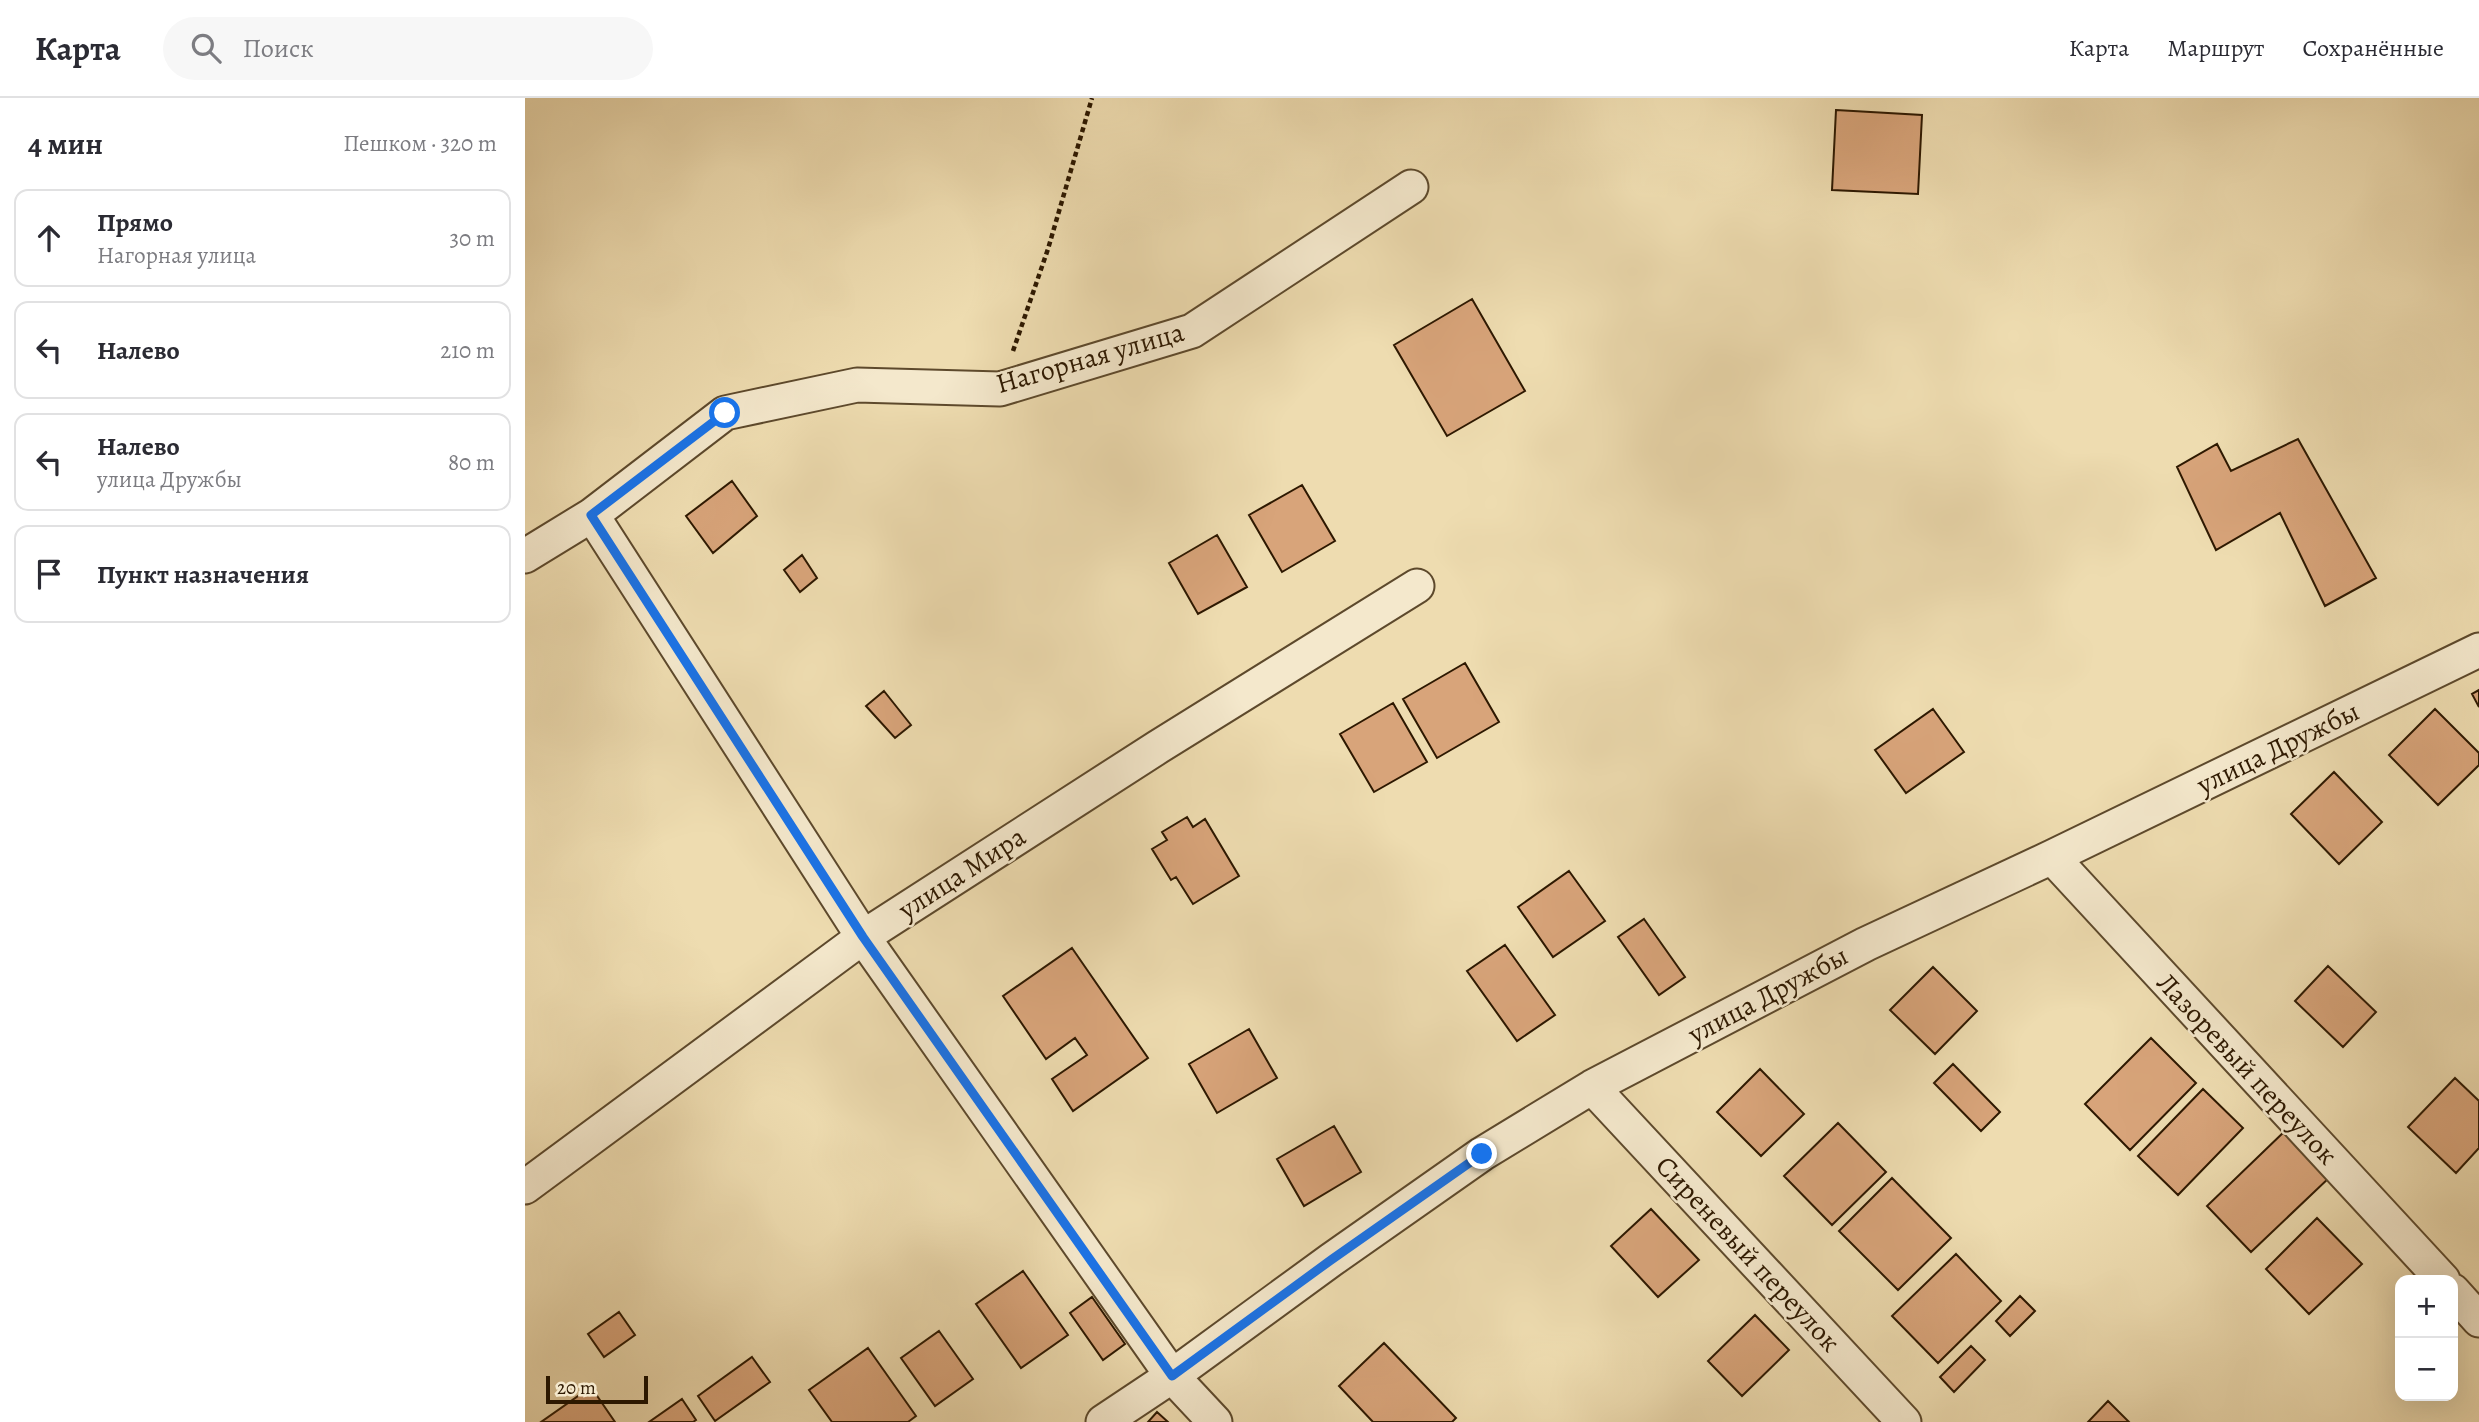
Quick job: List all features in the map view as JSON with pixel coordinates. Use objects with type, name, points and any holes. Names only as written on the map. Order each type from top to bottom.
[{"type":"street","name":"Нагорная улица","points":[[525,556],[591,515],[725,413],[857,385],[1000,389],[1192,331],[1411,187]]},
{"type":"street","points":[[591,515],[863,937],[1172,1376],[1215,1422]]},
{"type":"street","name":"улица Мира","points":[[525,1187],[863,937],[1158,747],[1417,586]]},
{"type":"street","name":"улица Дружбы","points":[[1103,1422],[1172,1376],[1482,1154],[1592,1087],[1866,944],[2052,858],[2479,650]]},
{"type":"street","name":"Лазоревый переулок","points":[[2052,858],[2437,1275]]},
{"type":"street","name":"Сиреневый переулок","points":[[1592,1087],[1904,1422]]},
{"type":"street","points":[[2458,1297],[2479,1320]]},
{"type":"path","points":[[1000,389],[1048,249],[1092,98]]},
{"type":"building","points":[[1836,110],[1922,115],[1918,194],[1832,190]]},
{"type":"building","points":[[1472,299],[1525,391],[1447,436],[1394,345]]},
{"type":"building","points":[[2298,439],[2376,578],[2325,606],[2280,513],[2216,550],[2177,467],[2217,444],[2231,471]]},
{"type":"building","points":[[732,481],[757,516],[713,553],[686,516]]},
{"type":"building","points":[[1302,485],[1335,541],[1282,572],[1249,515]]},
{"type":"building","points":[[1217,535],[1247,587],[1198,614],[1169,563]]},
{"type":"building","points":[[802,555],[817,578],[800,592],[784,570]]},
{"type":"building","points":[[1465,663],[1499,722],[1437,758],[1403,699]]},
{"type":"building","points":[[2479,690],[2479,707],[2472,694]]},
{"type":"building","points":[[884,691],[911,725],[895,738],[866,706]]},
{"type":"building","points":[[1393,703],[1427,762],[1374,792],[1340,734]]},
{"type":"building","points":[[1933,709],[1964,752],[1906,793],[1875,750]]},
{"type":"building","points":[[2435,709],[2479,753],[2479,765],[2438,805],[2389,755]]},
{"type":"building","points":[[2334,772],[2382,822],[2339,864],[2291,814]]},
{"type":"building","points":[[1187,817],[1193,827],[1205,819],[1239,876],[1193,904],[1176,877],[1171,880],[1152,849],[1167,840],[1162,832]]},
{"type":"building","points":[[1569,871],[1605,921],[1553,957],[1518,907]]},
{"type":"building","points":[[1644,919],[1685,977],[1659,995],[1618,937]]},
{"type":"building","points":[[1505,945],[1555,1015],[1517,1041],[1467,971]]},
{"type":"building","points":[[1072,948],[1148,1058],[1073,1111],[1052,1079],[1087,1055],[1075,1038],[1046,1059],[1003,996]]},
{"type":"building","points":[[2328,966],[2376,1012],[2343,1047],[2295,1001]]},
{"type":"building","points":[[1933,967],[1977,1011],[1935,1054],[1890,1010]]},
{"type":"building","points":[[1249,1029],[1277,1078],[1217,1113],[1189,1064]]},
{"type":"building","points":[[2151,1038],[2196,1083],[2130,1150],[2085,1104]]},
{"type":"building","points":[[1953,1064],[2000,1112],[1981,1131],[1934,1083]]},
{"type":"building","points":[[1760,1069],[1804,1114],[1761,1156],[1717,1112]]},
{"type":"building","points":[[2455,1078],[2479,1101],[2479,1148],[2456,1173],[2408,1127]]},
{"type":"building","points":[[2203,1089],[2243,1128],[2178,1195],[2138,1156]]},
{"type":"building","points":[[1838,1123],[1886,1172],[1832,1225],[1784,1176]]},
{"type":"building","points":[[1334,1126],[1361,1172],[1304,1206],[1277,1159]]},
{"type":"building","points":[[2287,1129],[2331,1176],[2251,1252],[2207,1206]]},
{"type":"building","points":[[1892,1178],[1951,1238],[1898,1290],[1839,1231]]},
{"type":"building","points":[[1651,1209],[1699,1260],[1658,1297],[1611,1246]]},
{"type":"building","points":[[2317,1218],[2362,1264],[2309,1314],[2266,1269]]},
{"type":"building","points":[[1956,1254],[2001,1301],[1938,1363],[1892,1316]]},
{"type":"building","points":[[1023,1271],[1068,1335],[1021,1368],[976,1304]]},
{"type":"building","points":[[2020,1296],[2035,1311],[2010,1336],[1996,1321]]},
{"type":"building","points":[[1092,1297],[1125,1344],[1103,1360],[1070,1313]]},
{"type":"building","points":[[619,1312],[635,1335],[604,1357],[588,1334]]},
{"type":"building","points":[[1755,1315],[1789,1350],[1742,1396],[1708,1361]]},
{"type":"building","points":[[939,1331],[973,1379],[935,1406],[901,1358]]},
{"type":"building","points":[[1384,1343],[1456,1418],[1452,1422],[1373,1422],[1339,1386]]},
{"type":"building","points":[[1971,1346],[1985,1360],[1954,1392],[1940,1377]]},
{"type":"building","points":[[868,1348],[916,1416],[908,1422],[832,1422],[809,1390]]},
{"type":"building","points":[[752,1357],[770,1382],[715,1421],[698,1396]]},
{"type":"building","points":[[591,1387],[615,1422],[541,1422]]},
{"type":"building","points":[[682,1399],[696,1420],[649,1422]]},
{"type":"building","points":[[2108,1401],[2129,1422],[2088,1422]]},
{"type":"building","points":[[1157,1412],[1168,1422],[1148,1422]]},
{"type":"route","points":[[725,413],[591,515],[863,937],[1172,1376],[1482,1154]]}]
